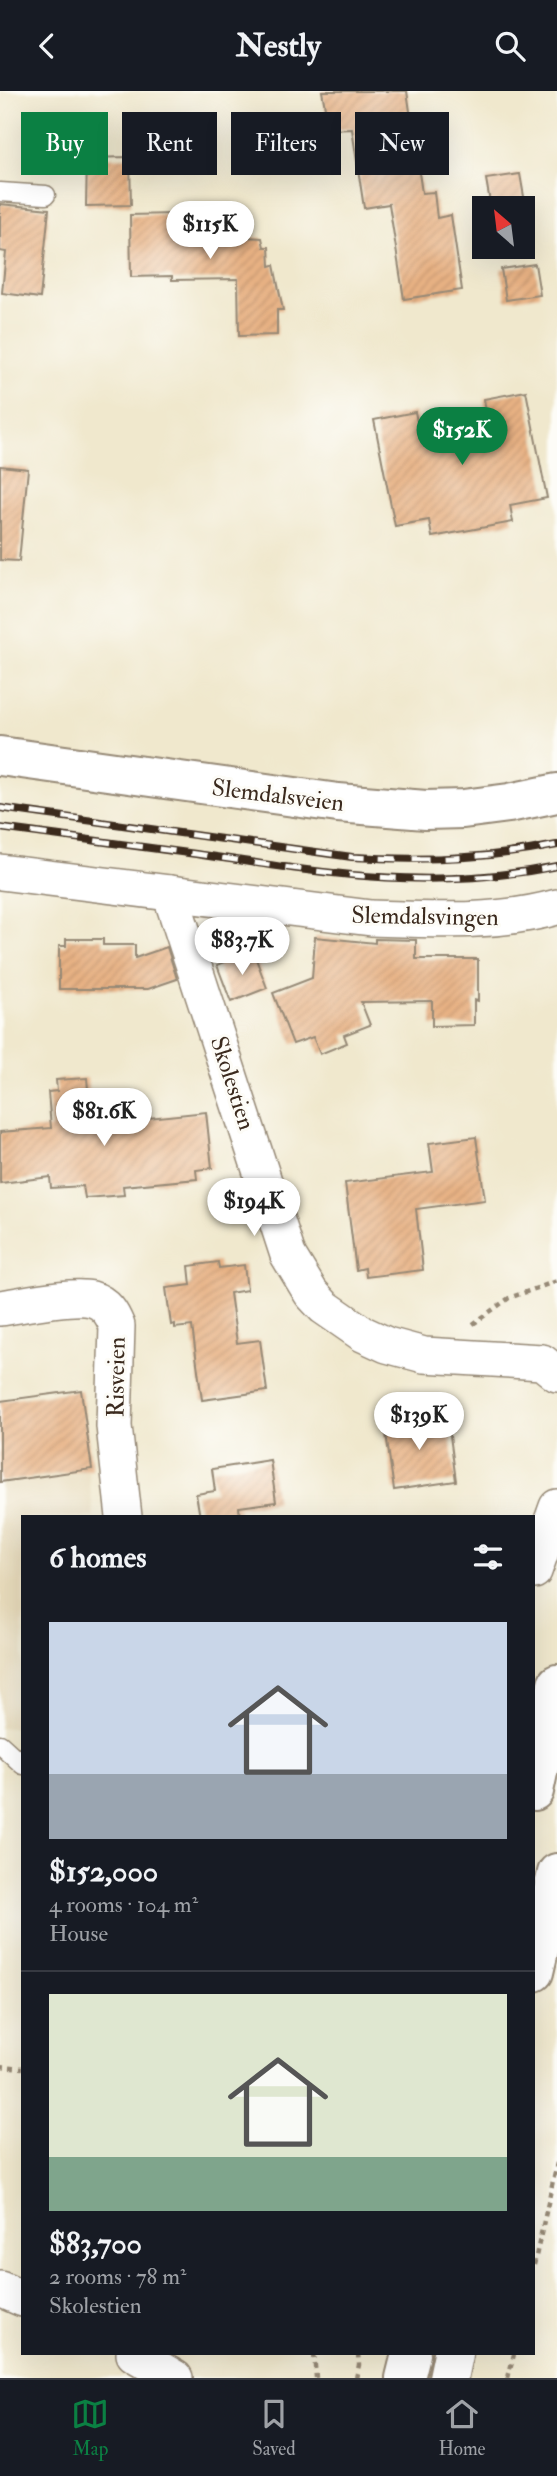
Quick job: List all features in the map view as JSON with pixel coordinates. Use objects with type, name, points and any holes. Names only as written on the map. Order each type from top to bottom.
[{"type":"main road","name":"Slemdalsveien","points":[[0,757],[275,795],[393,808],[463,809],[557,793]]},
{"type":"main road","points":[[535,1786],[557,1684]]},
{"type":"main road","points":[[535,1968],[557,1873]]},
{"type":"main road","points":[[405,2378],[411,2355]]},
{"type":"main road","points":[[448,2378],[453,2355]]},
{"type":"street","name":"Slemdalsvingen","points":[[0,872],[320,912],[423,920],[514,917],[557,907]]},
{"type":"street","name":"Skolestien","points":[[170,893],[288,1255],[298,1275],[324,1307],[363,1334],[407,1352],[542,1361],[557,1374]]},
{"type":"street","name":"Risveien","points":[[0,1308],[80,1298],[94,1300],[113,1315],[117,1326],[114,1426],[124,1515]]},
{"type":"street","points":[[535,1568],[557,1507]]},
{"type":"street","points":[[0,2288],[21,2298]]},
{"type":"street","points":[[136,2355],[175,2378]]},
{"type":"lane","points":[[0,192],[46,195]]},
{"type":"lane","points":[[1,1741],[21,1763]]},
{"type":"path","points":[[444,1356],[468,1328],[487,1312],[509,1298],[557,1281]]},
{"type":"path","points":[[0,2066],[21,2068]]},
{"type":"path","points":[[535,2261],[557,2162]]},
{"type":"path","points":[[314,2355],[316,2378]]},
{"type":"path","points":[[356,2378],[358,2355]]},
{"type":"path","points":[[508,2378],[514,2355]]},
{"type":"shaded area","points":[[80,1408],[94,1515],[21,1515],[21,1728],[0,1728],[0,1420]]},
{"type":"building","points":[[322,91],[407,91],[410,112],[355,112],[355,149],[352,129],[341,129],[341,112],[326,112]]},
{"type":"building","points":[[122,157],[122,175],[130,175],[131,205],[86,206],[87,175],[108,175],[108,158]]},
{"type":"building","points":[[520,174],[524,196],[489,196],[486,179]]},
{"type":"building","points":[[359,175],[419,175],[422,193],[434,192],[437,218],[451,215],[462,290],[404,299],[389,204],[364,208]]},
{"type":"building","points":[[0,204],[49,209],[40,298],[2,293],[6,252],[0,251]]},
{"type":"building","points":[[242,214],[243,237],[262,238],[264,247],[269,247],[270,266],[274,265],[283,310],[277,310],[277,335],[239,336],[238,279],[172,280],[172,276],[131,277],[130,215]]},
{"type":"building","points":[[535,264],[540,295],[506,300],[501,269]]},
{"type":"building","points":[[526,391],[547,498],[510,505],[513,522],[432,537],[429,520],[395,526],[374,420],[415,412],[419,431],[487,418],[484,399]]},
{"type":"building","points":[[0,466],[28,469],[19,561],[0,560]]},
{"type":"building","points":[[315,937],[375,943],[375,939],[416,940],[416,959],[478,959],[478,1001],[474,1000],[474,1025],[432,1026],[432,1001],[361,1002],[370,1025],[344,1035],[347,1043],[320,1054],[313,1037],[293,1044],[273,993],[312,978]]},
{"type":"building","points":[[66,939],[103,939],[103,945],[135,945],[135,958],[167,947],[177,979],[148,989],[59,989],[59,946],[66,946]]},
{"type":"building","points":[[253,951],[267,988],[231,1002],[217,965]]},
{"type":"building","points":[[87,1078],[91,1124],[206,1112],[212,1168],[196,1170],[197,1179],[123,1186],[124,1195],[85,1198],[83,1186],[51,1188],[50,1177],[0,1183],[0,1132],[51,1128],[48,1092],[57,1091],[56,1080]]},
{"type":"building","points":[[476,1137],[485,1200],[416,1209],[423,1270],[366,1277],[365,1268],[356,1270],[345,1183],[433,1172],[429,1143]]},
{"type":"building","points":[[218,1262],[219,1268],[244,1265],[247,1290],[230,1293],[237,1343],[260,1340],[267,1391],[202,1400],[192,1326],[175,1328],[175,1324],[171,1325],[166,1288],[191,1285],[189,1266]]},
{"type":"building","points":[[81,1390],[92,1469],[0,1482],[0,1401]]},
{"type":"building","points":[[431,1412],[434,1430],[449,1428],[456,1481],[394,1490],[384,1419]]},
{"type":"building","points":[[270,1460],[276,1502],[239,1507],[240,1515],[200,1515],[196,1494],[215,1491],[212,1469]]},
{"type":"railway","points":[[0,808],[352,857],[455,858],[557,845]]},
{"type":"railway","points":[[0,828],[288,868],[376,877],[464,878],[557,866]]}]
